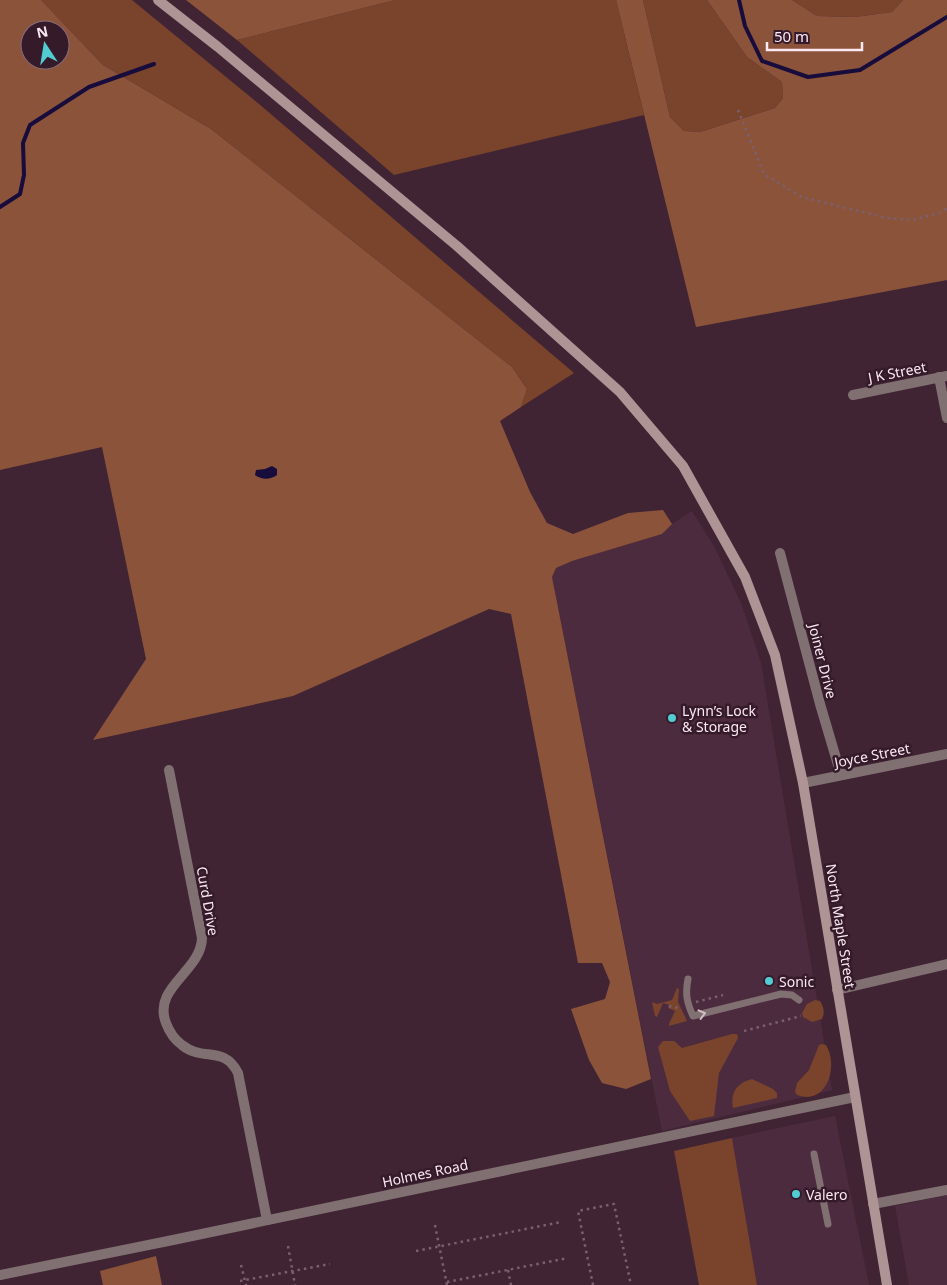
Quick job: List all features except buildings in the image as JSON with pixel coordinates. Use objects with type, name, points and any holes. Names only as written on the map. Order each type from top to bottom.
[{"type":"main road","name":"North Maple Street","points":[[158,0],[218,47],[452,242],[620,392],[683,466],[745,577],[775,655],[803,783],[887,1285]]},
{"type":"street","name":"J K Street","points":[[853,395],[943,376]]},
{"type":"street","points":[[943,376],[947,418]]},
{"type":"street","name":"Joiner Drive","points":[[780,553],[841,775]]},
{"type":"street","name":"Joyce Street","points":[[803,783],[947,754]]},
{"type":"street","name":"Curd Drive","points":[[169,770],[202,945],[199,952],[168,992],[164,1002],[165,1020],[173,1035],[182,1046],[195,1052],[228,1059],[234,1065],[238,1074],[268,1220]]},
{"type":"street","points":[[837,990],[947,964]]},
{"type":"street","name":"Holmes Road","points":[[0,1274],[855,1097]]},
{"type":"street","points":[[874,1204],[947,1190]]},
{"type":"lane","points":[[688,979],[685,991],[693,1016],[781,994],[792,995],[799,1000]]},
{"type":"lane","points":[[814,1154],[828,1224]]},
{"type":"path","points":[[738,110],[764,174],[802,197],[886,218],[913,220],[939,213],[947,208]]},
{"type":"path","points":[[744,1031],[801,1016]]},
{"type":"path","points":[[593,1285],[578,1211],[614,1204],[630,1285]]},
{"type":"path","points":[[416,1251],[561,1222]]},
{"type":"path","points":[[435,1225],[447,1284],[568,1258]]},
{"type":"path","points":[[288,1246],[295,1285]]},
{"type":"path","points":[[240,1281],[330,1264]]},
{"type":"path","points":[[242,1265],[246,1285]]},
{"type":"path","points":[[508,1270],[511,1285]]},
{"type":"shaded area","points":[[0,0],[41,0],[60,20],[20,20],[20,70],[70,70],[70,30],[103,65],[211,129],[512,367],[527,389],[521,407],[500,421],[530,492],[547,523],[573,534],[628,513],[663,510],[672,524],[662,534],[572,561],[556,568],[552,577],[651,1079],[626,1089],[602,1083],[589,1060],[571,1009],[605,999],[610,982],[602,963],[578,963],[511,614],[489,609],[293,696],[93,740],[146,659],[102,447],[0,470]]},
{"type":"shaded area","points":[[41,0],[132,0],[259,104],[574,373],[521,407],[527,389],[512,367],[211,129],[103,65],[70,30],[70,20],[60,20]]},
{"type":"shaded area","points":[[186,0],[395,0],[237,40]]},
{"type":"shaded area","points":[[395,0],[616,0],[644,115],[394,175],[237,40]]},
{"type":"shaded area","points":[[616,0],[643,0],[670,117],[684,131],[700,132],[775,108],[783,98],[782,82],[747,57],[707,0],[792,0],[817,16],[855,17],[892,12],[903,0],[947,0],[947,280],[696,327]]},
{"type":"shaded area","points":[[643,0],[707,0],[747,57],[782,82],[783,98],[775,108],[700,132],[684,131],[670,117]]},
{"type":"shaded area","points":[[792,0],[903,0],[892,12],[855,17],[817,16]]},
{"type":"shaded area","points":[[272,466],[277,469],[277,475],[274,477],[263,479],[255,475],[256,470]]},
{"type":"shaded area","points":[[692,511],[715,548],[741,603],[761,663],[832,1090],[662,1131],[552,577],[556,568],[572,561],[662,534],[672,524]]},
{"type":"shaded area","points":[[677,988],[679,989],[678,1002],[687,1021],[669,1026],[675,1011],[668,1008],[669,1005],[663,1003],[657,1017],[655,1016],[652,1002],[657,1004],[672,1000]]},
{"type":"shaded area","points":[[815,1000],[820,1001],[824,1014],[822,1019],[812,1022],[803,1017],[802,1013],[807,1004]]},
{"type":"shaded area","points":[[737,1034],[738,1038],[719,1073],[714,1116],[690,1121],[670,1091],[658,1047],[663,1041],[674,1041],[682,1048]]},
{"type":"shaded area","points":[[819,1045],[826,1045],[830,1054],[831,1063],[828,1082],[823,1090],[816,1095],[807,1097],[797,1095],[795,1092],[797,1083],[809,1070]]},
{"type":"shaded area","points":[[752,1079],[773,1089],[777,1093],[777,1098],[733,1108],[732,1102],[736,1089],[742,1083]]},
{"type":"shaded area","points":[[835,1116],[869,1285],[757,1285],[732,1138]]},
{"type":"shaded area","points":[[732,1138],[757,1285],[699,1285],[674,1151]]},
{"type":"shaded area","points":[[947,1195],[947,1285],[909,1285],[895,1206]]},
{"type":"shaded area","points":[[156,1256],[162,1285],[103,1285],[100,1271]]},
{"type":"waterway","points":[[739,0],[745,26],[762,61],[808,77],[860,70],[947,17]]},
{"type":"waterway","points":[[0,207],[20,194],[24,175],[23,143],[30,125],[89,87],[154,64]]},
{"type":"place","name":"Lynn’s Lock & Storage","points":[[672,718]]},
{"type":"place","name":"Sonic","points":[[769,981]]},
{"type":"place","name":"Valero","points":[[796,1194]]}]
